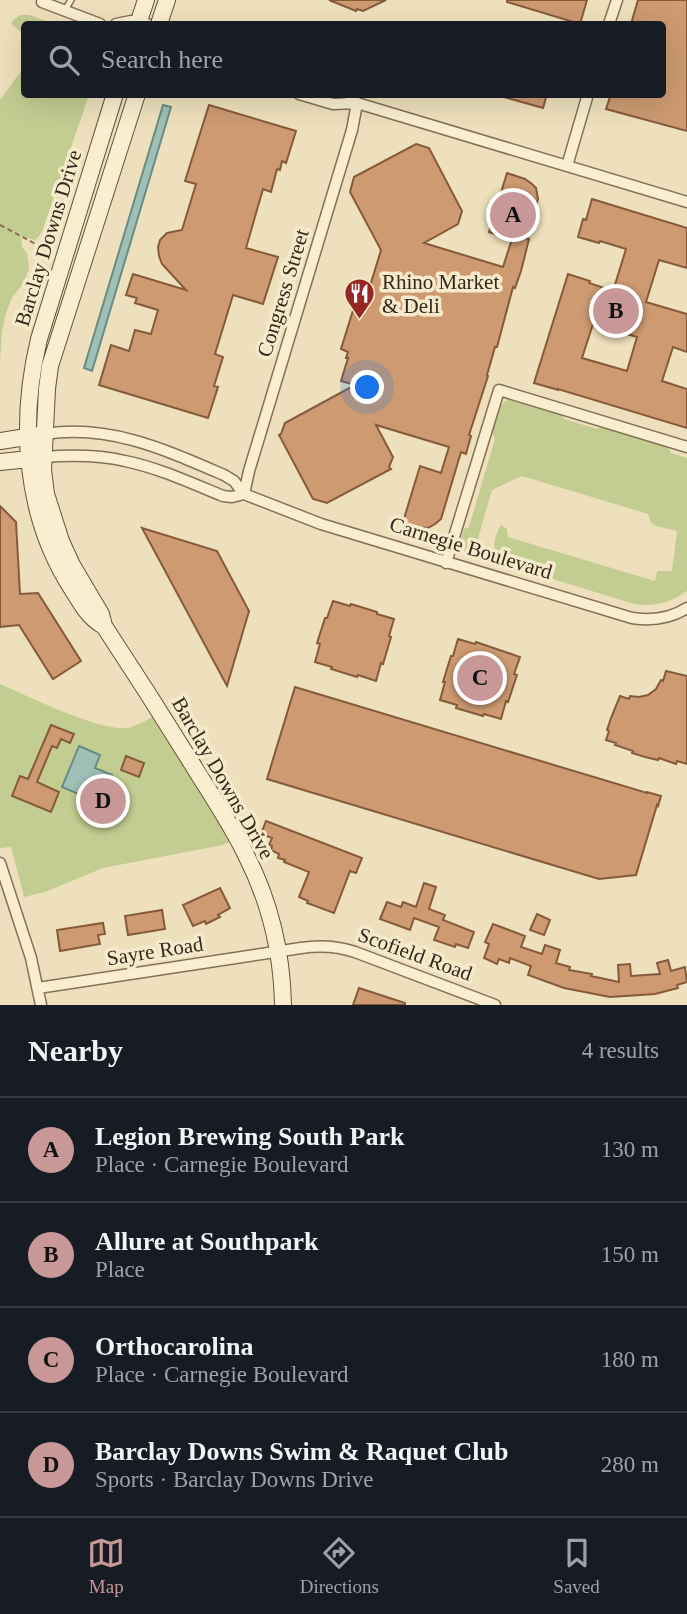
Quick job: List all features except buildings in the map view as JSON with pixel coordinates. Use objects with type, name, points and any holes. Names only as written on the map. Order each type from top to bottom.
[{"type":"street","points":[[142,21],[146,0]]},
{"type":"street","points":[[160,21],[167,0]]},
{"type":"street","points":[[610,21],[617,0]]},
{"type":"street","points":[[40,1],[68,5],[79,17],[91,21]]},
{"type":"street","name":"Barclay Downs Drive","points":[[115,98],[39,340],[30,389],[36,436],[36,505],[52,552],[66,580],[89,615],[104,626],[165,719],[252,866],[278,951],[283,1005]]},
{"type":"street","name":"Barclay Downs Drive","points":[[36,436],[52,356],[136,98]]},
{"type":"street","points":[[313,98],[333,104],[352,99],[687,202]]},
{"type":"street","points":[[567,166],[587,98]]},
{"type":"street","name":"Congress Street","points":[[244,494],[352,130],[352,99]]},
{"type":"street","points":[[446,563],[499,390],[687,447]]},
{"type":"street","name":"Carnegie Boulevard","points":[[0,441],[63,433],[101,434],[137,440],[225,475],[237,484],[244,494],[321,524],[446,563],[632,618],[659,619],[687,608]]},
{"type":"street","name":"Carnegie Boulevard","points":[[0,462],[82,456],[119,459],[161,471],[223,496],[244,494]]},
{"type":"street","points":[[0,863],[31,958],[41,1005]]},
{"type":"street","name":"Scofield Road","points":[[278,951],[323,946],[345,949],[495,1005]]},
{"type":"street","name":"Sayre Road","points":[[38,988],[278,951]]},
{"type":"path","points":[[0,225],[47,250]]},
{"type":"green space","points":[[21,15],[29,15],[46,21],[21,21],[21,32],[11,24]]},
{"type":"green space","points":[[21,71],[21,98],[88,98],[43,229],[35,240],[21,236],[29,269],[6,313],[0,361],[0,100]]},
{"type":"green space","points":[[510,400],[561,414],[564,419],[597,429],[602,427],[668,447],[671,453],[687,458],[687,591],[662,603],[634,604],[501,563],[494,544],[501,525],[507,529],[508,537],[655,581],[657,571],[672,571],[677,531],[656,526],[651,523],[648,514],[522,476],[492,490],[477,542],[471,553],[462,550],[460,541],[464,529],[469,527],[495,439],[492,433],[500,407]]},
{"type":"green space","points":[[0,684],[64,712],[116,728],[128,728],[152,717],[232,841],[103,868],[45,892],[24,897],[11,847],[0,848]]},
{"type":"water","points":[[163,105],[171,107],[92,371],[84,368]]},
{"type":"water","points":[[79,746],[100,755],[95,768],[112,775],[106,790],[89,784],[83,796],[62,787]]},
{"type":"place","name":"Legion Brewing South Park","points":[[513,215]]},
{"type":"place","name":"Allure at Southpark","points":[[616,311]]},
{"type":"place","name":"Rhino Market & Deli","points":[[359,321]]},
{"type":"place","name":"Orthocarolina","points":[[480,678]]},
{"type":"place","name":"Barclay Downs Swim & Raquet Club","points":[[103,801]]}]
